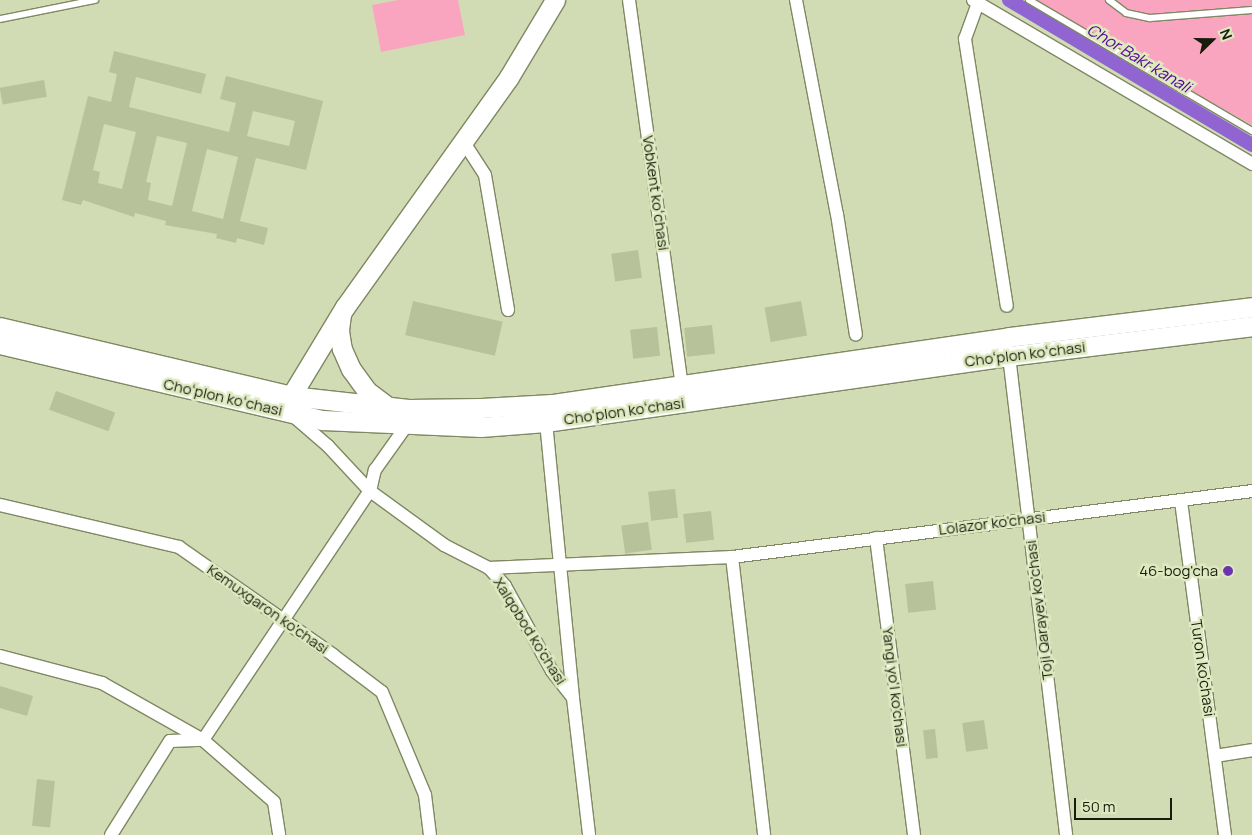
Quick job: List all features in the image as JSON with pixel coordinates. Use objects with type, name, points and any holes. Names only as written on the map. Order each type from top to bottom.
[{"type":"main road","points":[[291,405],[341,314],[509,77],[555,0]]},
{"type":"main road","name":"Choʻplon koʻchasi","points":[[0,344],[291,405],[482,408],[552,404],[1009,337],[1252,307]]},
{"type":"main road","points":[[341,314],[339,331],[342,349],[350,369],[367,391],[388,407]]},
{"type":"main road","name":"Choʻplon koʻchasi","points":[[0,327],[291,405],[330,422],[481,427],[546,422],[1009,356],[1252,326]]},
{"type":"street","name":"Vobkent koʻchasi","points":[[629,0],[682,385]]},
{"type":"street","points":[[796,0],[837,214],[856,335]]},
{"type":"street","points":[[1007,306],[965,38],[975,1],[1252,164]]},
{"type":"street","points":[[463,141],[485,175],[508,310]]},
{"type":"street","name":"Toji Qarayev ko'chasi","points":[[1009,356],[1066,835]]},
{"type":"street","name":"Xalqobod ko'chasi","points":[[291,405],[370,491],[444,545],[489,568],[505,586],[552,672],[573,698],[589,835]]},
{"type":"street","points":[[546,422],[562,565],[573,698]]},
{"type":"street","points":[[203,740],[282,619],[370,491],[375,470],[407,426]]},
{"type":"street","name":"Lolazor ko'chasi","points":[[489,568],[732,557],[1252,491]]},
{"type":"street","name":"Turon ko'chasi","points":[[1181,501],[1225,835]]},
{"type":"street","name":"Kemuxgaron ko'chasi","points":[[0,505],[179,547],[382,692],[425,794],[430,835]]},
{"type":"street","name":"Yangi yo'l ko'chasi","points":[[876,538],[914,835]]},
{"type":"street","points":[[732,557],[764,835]]},
{"type":"street","points":[[0,656],[102,683],[203,740],[274,802],[279,835]]},
{"type":"street","points":[[111,835],[170,741],[203,740]]},
{"type":"street","points":[[1215,756],[1252,750]]},
{"type":"lane","points":[[0,19],[95,0]]},
{"type":"lane","points":[[1029,0],[1252,131]]},
{"type":"lane","points":[[1109,0],[1126,13],[1150,18],[1252,10]]},
{"type":"shaded area","points":[[398,0],[458,0],[465,35],[381,52],[372,5]]},
{"type":"shaded area","points":[[1036,0],[1252,0],[1252,125],[1126,54]]},
{"type":"building","points":[[114,51],[206,74],[201,94],[136,77],[129,107],[229,132],[236,103],[220,99],[226,76],[323,101],[306,170],[256,158],[240,221],[268,228],[264,245],[237,238],[236,243],[216,238],[217,234],[165,225],[166,221],[135,213],[134,217],[83,200],[81,205],[62,200],[88,96],[111,102],[117,74],[109,72]],"holes":[[[253,111],[295,121],[289,146],[247,136]],[[104,124],[136,132],[122,189],[98,183],[100,172],[93,170]],[[157,136],[187,143],[172,206],[148,200],[151,183],[146,182]],[[207,149],[238,157],[223,219],[192,211]]]},
{"type":"building","points":[[44,80],[47,97],[3,105],[0,88]]},
{"type":"building","points":[[638,250],[642,278],[615,281],[611,254]]},
{"type":"building","points":[[413,301],[503,322],[495,356],[405,335]]},
{"type":"building","points":[[801,301],[807,335],[771,342],[765,307]]},
{"type":"building","points":[[712,325],[715,354],[687,357],[684,328]]},
{"type":"building","points":[[657,327],[660,356],[633,359],[630,330]]},
{"type":"building","points":[[56,391],[115,413],[108,431],[49,410]]},
{"type":"building","points":[[675,489],[678,518],[651,521],[648,492]]},
{"type":"building","points":[[711,511],[714,540],[686,543],[683,514]]},
{"type":"building","points":[[648,522],[652,550],[625,553],[621,526]]},
{"type":"building","points":[[933,581],[936,610],[908,613],[905,584]]},
{"type":"building","points":[[0,686],[33,696],[27,716],[0,708]]},
{"type":"building","points":[[984,720],[988,749],[966,752],[962,723]]},
{"type":"building","points":[[935,729],[938,758],[926,759],[923,730]]},
{"type":"building","points":[[37,779],[55,781],[50,828],[32,826]]},
{"type":"waterway","name":"Chor Bakr kanali","points":[[1009,0],[1252,145]]},
{"type":"place","name":"46-bog'cha","points":[[1228,571]]}]
